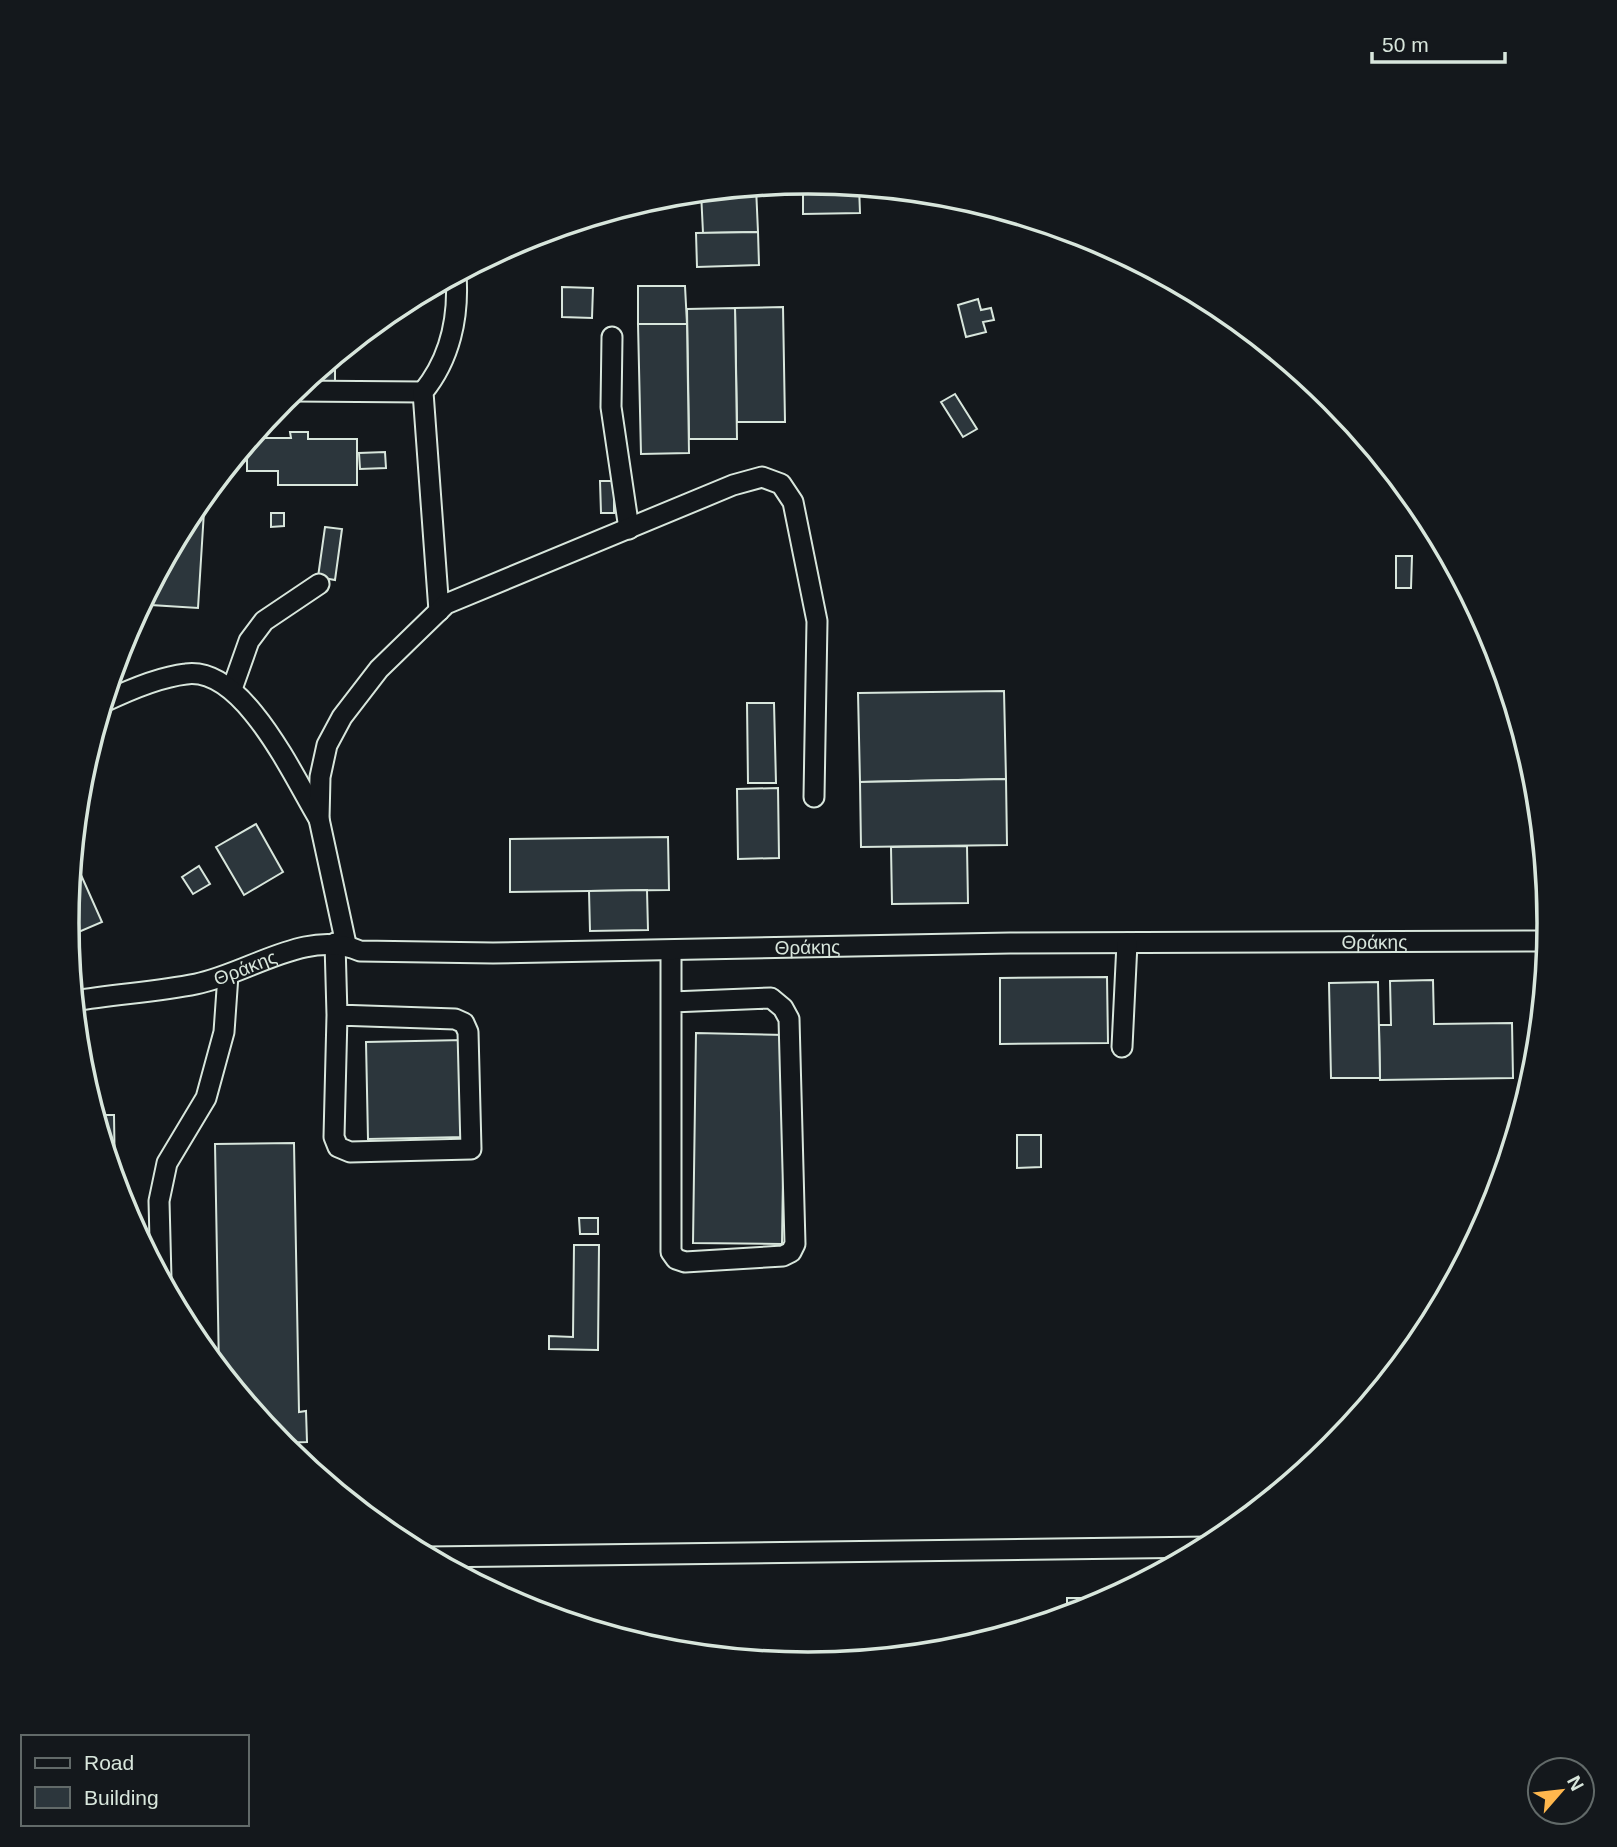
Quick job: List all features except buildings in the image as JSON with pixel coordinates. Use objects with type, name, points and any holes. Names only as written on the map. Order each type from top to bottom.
[{"type":"street","points":[[439,611],[423,392],[440,372],[449,350],[455,286]]},
{"type":"street","points":[[612,337],[611,407],[629,529]]},
{"type":"street","points":[[309,391],[423,392]]},
{"type":"street","points":[[337,1016],[461,1020],[468,1032],[471,1149],[350,1152],[338,1147],[334,1137],[337,1016],[341,944],[319,819],[320,777],[327,745],[342,717],[379,669],[446,604],[733,485],[762,477],[781,484],[793,502],[817,621],[814,797]]},
{"type":"street","points":[[232,689],[248,641],[264,621],[320,584]]},
{"type":"street","points":[[115,697],[188,673],[215,680],[232,689],[248,705],[261,724],[319,819]]},
{"type":"street","name":"Θράκης","points":[[83,1000],[197,984],[311,945],[341,944],[360,951],[671,951],[1126,943],[1538,941]]},
{"type":"street","points":[[1122,1047],[1126,943]]},
{"type":"street","points":[[671,951],[671,1252],[676,1259],[685,1262],[783,1256],[791,1252],[795,1244],[789,1019],[783,1008],[771,998],[672,1002]]},
{"type":"street","points":[[160,1258],[159,1200],[167,1163],[206,1098],[224,1032],[228,975]]},
{"type":"street","points":[[447,1557],[1186,1547]]}]
